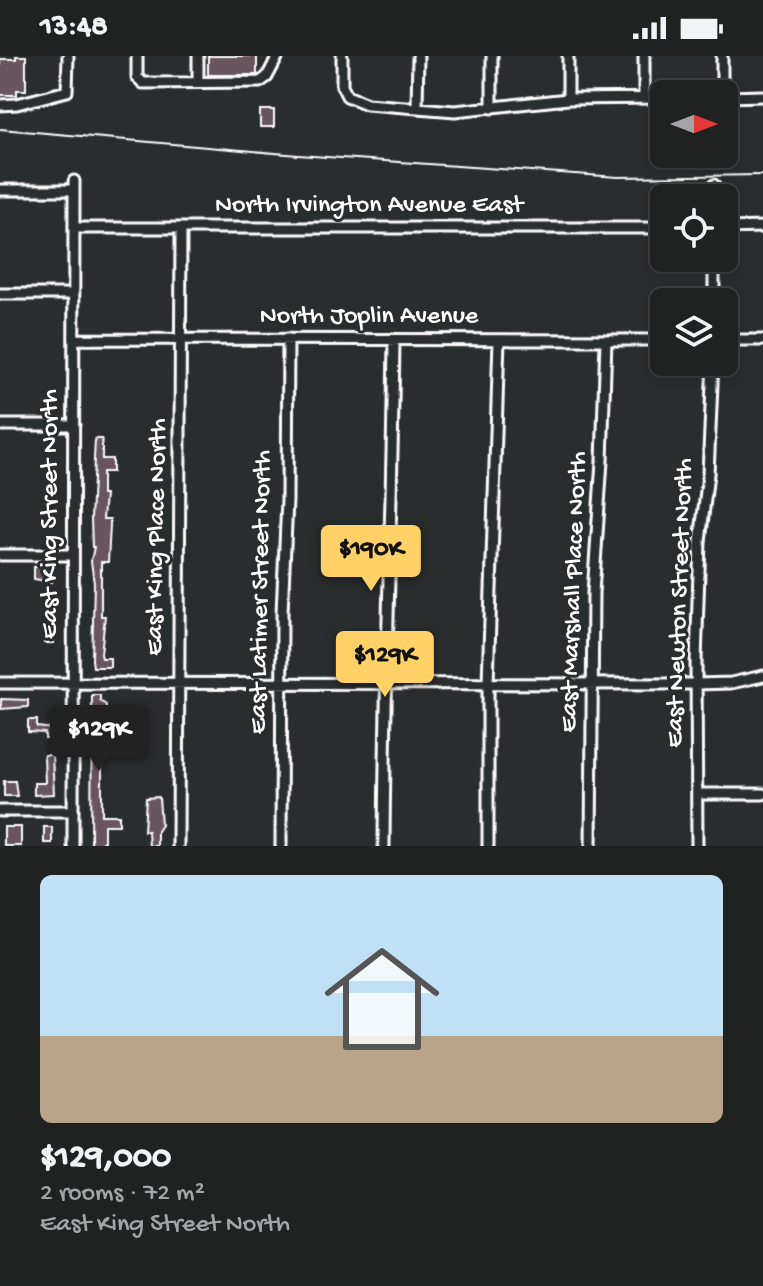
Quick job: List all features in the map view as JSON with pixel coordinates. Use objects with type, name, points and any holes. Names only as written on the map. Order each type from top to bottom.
[{"type":"street","points":[[0,105],[17,104],[67,91],[68,56]]},
{"type":"street","points":[[137,56],[137,77],[143,83],[260,82],[267,77],[278,56]]},
{"type":"street","points":[[198,56],[198,82]]},
{"type":"street","points":[[342,56],[342,86],[347,96],[367,104],[455,111],[568,99],[650,98]]},
{"type":"street","points":[[417,107],[418,56]]},
{"type":"street","points":[[492,56],[492,108]]},
{"type":"street","points":[[568,56],[568,99]]},
{"type":"street","points":[[644,56],[644,98]]},
{"type":"street","points":[[722,56],[723,80]]},
{"type":"street","points":[[738,95],[763,96]]},
{"type":"street","name":"East King Street North","points":[[0,190],[74,185],[73,846]]},
{"type":"street","points":[[738,228],[763,227]]},
{"type":"street","name":"North Irvington Avenue East","points":[[74,228],[650,228]]},
{"type":"street","name":"East King Place North","points":[[178,846],[181,229]]},
{"type":"street","points":[[0,294],[74,294]]},
{"type":"street","name":"North Joplin Avenue","points":[[74,339],[650,340]]},
{"type":"street","name":"East Latimer Street North","points":[[281,846],[288,339]]},
{"type":"street","points":[[384,846],[394,340]]},
{"type":"street","points":[[488,846],[488,683],[499,340]]},
{"type":"street","name":"East Marshall Place North","points":[[591,846],[591,684],[606,340]]},
{"type":"street","points":[[738,340],[763,340]]},
{"type":"street","name":"East Newton Street North","points":[[697,846],[696,684],[700,542],[708,474],[712,376]]},
{"type":"street","points":[[0,425],[74,425]]},
{"type":"street","points":[[0,555],[73,555]]},
{"type":"street","points":[[0,683],[696,684],[731,683],[763,676]]},
{"type":"street","points":[[697,794],[763,794]]},
{"type":"street","points":[[0,811],[73,811]]},
{"type":"building","points":[[16,56],[26,56],[26,90],[17,90],[17,95],[0,95],[0,59],[16,59]]},
{"type":"building","points":[[208,56],[257,56],[257,75],[208,75]]},
{"type":"building","points":[[260,110],[274,110],[274,127],[260,127]]},
{"type":"building","points":[[95,439],[102,439],[102,459],[112,459],[112,472],[102,472],[102,495],[105,495],[103,519],[110,519],[110,525],[108,562],[101,562],[101,616],[105,616],[101,654],[102,658],[110,658],[110,667],[93,667],[92,660],[94,583],[91,561],[94,547],[91,519]]},
{"type":"building","points":[[34,567],[52,567],[52,582],[34,579]]},
{"type":"building","points":[[44,628],[53,628],[53,643],[44,643]]},
{"type":"building","points":[[92,695],[100,695],[100,701],[106,705],[105,736],[108,736],[108,745],[102,745],[102,815],[119,815],[119,825],[104,825],[102,846],[91,844]]},
{"type":"building","points":[[1,699],[28,700],[28,707],[1,709]]},
{"type":"building","points":[[28,720],[37,720],[37,727],[54,729],[54,739],[45,739],[45,733],[28,732]]},
{"type":"building","points":[[44,755],[52,755],[54,794],[34,795],[34,783],[45,783]]},
{"type":"building","points":[[4,781],[15,781],[17,796],[4,796]]},
{"type":"building","points":[[159,797],[161,825],[157,831],[157,846],[149,846],[148,831],[144,831],[146,798]]},
{"type":"building","points":[[4,827],[21,827],[21,846],[4,846]]},
{"type":"building","points":[[44,827],[52,827],[52,843],[44,843]]},
{"type":"railway","points":[[0,129],[298,155],[618,177],[763,175]]}]
